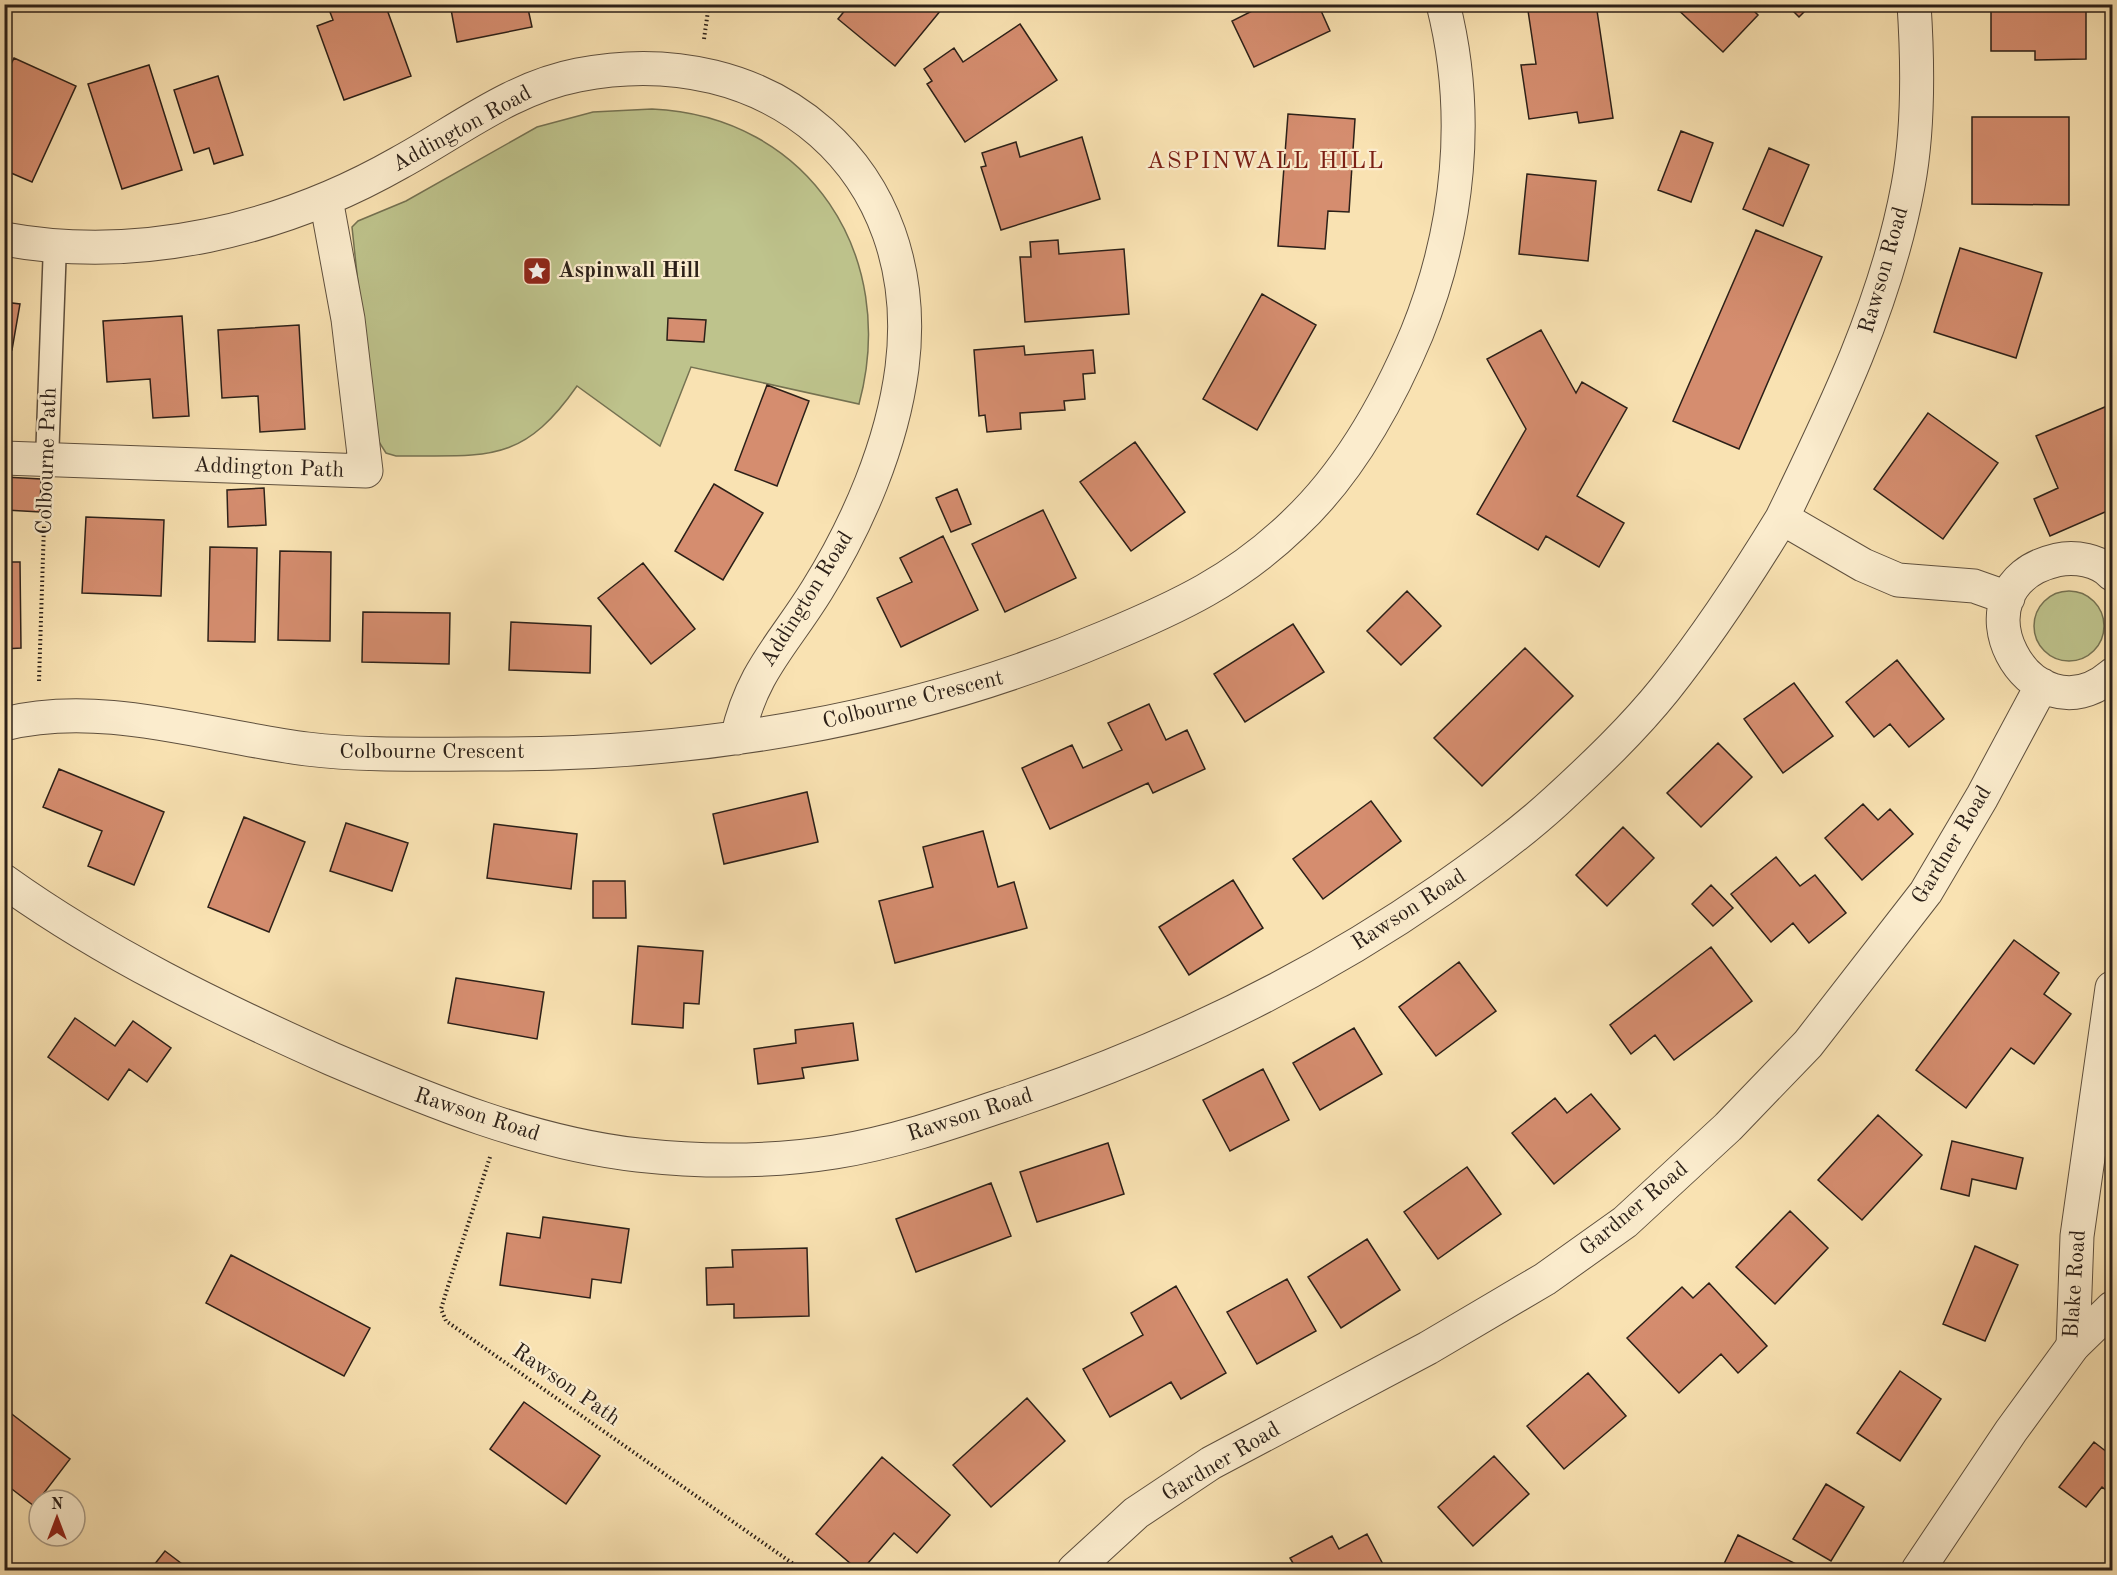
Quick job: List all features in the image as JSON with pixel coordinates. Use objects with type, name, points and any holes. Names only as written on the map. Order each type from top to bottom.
[{"type":"street","name":"Colbourne Crescent","points":[[4,724],[48,715],[105,717],[311,750],[354,753],[560,752],[649,747],[737,738],[804,727],[940,697],[1045,662],[1202,595],[1249,562],[1305,513],[1353,453],[1389,391],[1428,306],[1447,242],[1456,181],[1457,122],[1454,64],[1443,4]]},
{"type":"street","name":"Rawson Road","points":[[4,881],[117,954],[259,1026],[401,1089],[512,1128],[592,1148],[672,1158],[749,1158],[845,1150],[955,1122],[1084,1077],[1154,1049],[1309,973],[1420,904],[1526,826],[1575,783],[1644,712],[1687,659],[1782,518],[1855,363],[1893,247],[1908,186],[1916,77],[1914,4]]},
{"type":"street","name":"Addington Road","points":[[4,238],[55,245],[151,244],[203,237],[291,213],[376,176],[513,97],[574,76],[611,70],[659,70],[708,76],[772,98],[822,131],[856,168],[881,213],[897,261],[904,327],[898,390],[878,463],[857,517],[817,591],[757,678],[744,706],[737,738]]},
{"type":"street","name":"Addington Path","points":[[4,458],[366,471],[348,319],[326,199]]},
{"type":"street","points":[[1782,518],[1863,565],[1898,580],[1974,586],[2008,598]]},
{"type":"street","points":[[2112,574],[2089,560],[2066,558],[2044,563],[2026,575],[2008,598],[2004,627],[2011,655],[2024,673],[2042,685],[2062,691],[2084,690],[2104,682],[2112,675]]},
{"type":"street","name":"Gardner Road","points":[[1074,1570],[1136,1513],[1211,1462],[1428,1348],[1545,1279],[1625,1222],[1728,1127],[1815,1035],[1926,892],[1982,797],[2042,685]]},
{"type":"street","name":"Blake Road","points":[[1918,1570],[2011,1431],[2073,1346],[2077,1236],[2112,988]]},
{"type":"street","points":[[2073,1346],[2112,1308]]},
{"type":"lane","name":"Colbourne Path","points":[[47,460],[55,245]]},
{"type":"path","points":[[707,21],[709,4]]},
{"type":"path","name":"Colbourne Path","points":[[39,677],[47,460]]},
{"type":"path","name":"Rawson Path","points":[[488,1164],[441,1309],[446,1321],[802,1570]]},
{"type":"green space","points":[[652,109],[708,118],[756,137],[797,166],[829,204],[852,247],[866,296],[868,349],[859,404],[691,367],[660,446],[577,386],[557,412],[538,431],[519,443],[499,451],[454,456],[396,456],[386,453],[374,434],[352,227],[358,221],[406,201],[537,127],[593,112]]},
{"type":"green space","points":[[2069,591],[2082,594],[2094,601],[2101,613],[2104,626],[2101,639],[2094,651],[2082,658],[2069,661],[2056,658],[2044,651],[2037,639],[2034,626],[2037,613],[2044,601],[2056,594]]},
{"type":"building","points":[[327,4],[364,4],[365,9],[385,4],[411,76],[344,100],[317,26],[333,20]]},
{"type":"building","points":[[450,4],[527,4],[532,27],[457,42]]},
{"type":"building","points":[[793,4],[812,4],[810,10]]},
{"type":"building","points":[[850,4],[946,4],[895,66],[838,19]]},
{"type":"building","points":[[1266,4],[1318,4],[1330,31],[1254,67],[1232,21]]},
{"type":"building","points":[[1527,4],[1596,4],[1613,118],[1579,123],[1577,112],[1529,119],[1521,65],[1536,64]]},
{"type":"building","points":[[1672,4],[1747,4],[1758,15],[1723,52]]},
{"type":"building","points":[[1786,4],[1812,4],[1799,17]]},
{"type":"building","points":[[1991,4],[2086,4],[2086,59],[2035,60],[2035,51],[1991,51]]},
{"type":"building","points":[[1020,24],[1057,80],[965,142],[927,84],[932,81],[924,69],[954,48],[963,62]]},
{"type":"building","points":[[14,58],[76,86],[32,182],[4,170],[4,79]]},
{"type":"building","points":[[149,65],[182,170],[122,189],[88,84]]},
{"type":"building","points":[[218,76],[243,155],[214,164],[209,148],[194,153],[174,90]]},
{"type":"building","points":[[1288,114],[1355,119],[1349,212],[1328,211],[1325,249],[1278,246]]},
{"type":"building","points":[[1972,117],[2069,117],[2069,205],[1972,204]]},
{"type":"building","points":[[1681,131],[1713,143],[1691,202],[1658,190]]},
{"type":"building","points":[[1082,137],[1100,199],[1001,230],[981,167],[986,166],[982,153],[1016,142],[1020,157]]},
{"type":"building","points":[[1769,148],[1809,165],[1783,226],[1743,209]]},
{"type":"building","points":[[1527,174],[1596,181],[1588,261],[1519,254]]},
{"type":"building","points":[[1756,230],[1822,257],[1739,449],[1673,421]]},
{"type":"building","points":[[1058,240],[1059,254],[1124,249],[1129,314],[1025,322],[1020,257],[1031,257],[1030,242]]},
{"type":"building","points":[[1960,248],[2042,273],[2016,358],[1934,332]]},
{"type":"building","points":[[1262,294],[1316,325],[1257,430],[1203,399]]},
{"type":"building","points":[[4,302],[20,304],[12,350],[4,349]]},
{"type":"building","points":[[182,316],[189,416],[153,418],[150,379],[107,382],[103,321]]},
{"type":"building","points":[[668,318],[706,320],[704,342],[667,340]]},
{"type":"building","points":[[299,325],[305,429],[260,432],[258,396],[222,398],[218,330]]},
{"type":"building","points":[[1541,330],[1576,393],[1582,382],[1627,408],[1577,496],[1624,523],[1599,567],[1546,536],[1538,550],[1477,514],[1526,429],[1487,359]]},
{"type":"building","points":[[1024,346],[1025,355],[1093,350],[1095,373],[1083,374],[1085,399],[1064,401],[1065,410],[1020,413],[1021,429],[987,432],[985,415],[979,416],[974,350]]},
{"type":"building","points":[[767,385],[809,401],[777,486],[735,470]]},
{"type":"building","points":[[2112,404],[2112,509],[2050,536],[2034,499],[2058,488],[2036,436]]},
{"type":"building","points":[[1928,413],[1998,463],[1943,539],[1874,489]]},
{"type":"building","points":[[1135,442],[1185,512],[1131,551],[1080,482]]},
{"type":"building","points":[[4,477],[41,479],[40,512],[6,510]]},
{"type":"building","points":[[714,484],[763,513],[723,580],[675,551]]},
{"type":"building","points":[[264,488],[266,525],[228,527],[227,490]]},
{"type":"building","points":[[957,489],[971,524],[951,532],[936,498]]},
{"type":"building","points":[[1043,510],[1076,578],[1005,612],[972,544]]},
{"type":"building","points":[[86,517],[164,520],[161,596],[82,593]]},
{"type":"building","points":[[943,536],[978,610],[901,647],[877,598],[912,582],[900,558]]},
{"type":"building","points":[[210,547],[257,548],[255,642],[208,641]]},
{"type":"building","points":[[280,551],[331,552],[330,641],[278,640]]},
{"type":"building","points":[[4,562],[20,562],[21,648],[4,649]]},
{"type":"building","points":[[643,563],[695,629],[651,664],[598,598]]},
{"type":"building","points":[[1407,591],[1441,626],[1401,665],[1367,631]]},
{"type":"building","points":[[363,612],[450,613],[449,664],[362,662]]},
{"type":"building","points":[[511,622],[591,626],[590,673],[509,670]]},
{"type":"building","points":[[1293,624],[1324,672],[1245,722],[1214,674]]},
{"type":"building","points":[[1525,648],[1573,696],[1482,786],[1434,738]]},
{"type":"building","points":[[1897,660],[1944,719],[1909,747],[1890,724],[1874,737],[1846,702]]},
{"type":"building","points":[[1794,683],[1833,736],[1783,773],[1744,719]]},
{"type":"building","points":[[1149,704],[1166,740],[1187,730],[1205,769],[1153,793],[1148,783],[1050,829],[1022,768],[1072,745],[1083,768],[1122,750],[1108,723]]},
{"type":"building","points":[[1718,743],[1752,777],[1701,827],[1667,793]]},
{"type":"building","points":[[59,769],[164,812],[134,885],[88,866],[102,831],[43,807]]},
{"type":"building","points":[[807,792],[818,842],[724,864],[713,814]]},
{"type":"building","points":[[1371,801],[1401,841],[1323,899],[1293,859]]},
{"type":"building","points":[[1863,804],[1878,820],[1890,809],[1913,834],[1862,880],[1825,838]]},
{"type":"building","points":[[244,817],[305,842],[269,932],[208,907]]},
{"type":"building","points":[[346,823],[408,843],[392,891],[330,871]]},
{"type":"building","points":[[494,824],[577,834],[571,889],[487,878]]},
{"type":"building","points":[[1623,827],[1654,858],[1607,906],[1576,875]]},
{"type":"building","points":[[983,831],[998,887],[1014,882],[1027,928],[895,963],[879,901],[933,887],[923,847]]},
{"type":"building","points":[[1776,857],[1800,886],[1815,875],[1846,913],[1809,943],[1793,923],[1771,942],[1731,894]]},
{"type":"building","points":[[1233,880],[1263,928],[1189,975],[1159,927]]},
{"type":"building","points":[[593,881],[625,881],[626,918],[593,918]]},
{"type":"building","points":[[1711,885],[1733,908],[1713,926],[1692,904]]},
{"type":"building","points":[[2014,940],[2059,973],[2044,994],[2071,1014],[2034,1064],[2011,1048],[1966,1108],[1916,1070]]},
{"type":"building","points":[[638,946],[703,951],[699,1004],[684,1003],[683,1028],[632,1024]]},
{"type":"building","points":[[1711,947],[1752,1001],[1674,1060],[1655,1035],[1631,1054],[1610,1025]]},
{"type":"building","points":[[1459,962],[1496,1011],[1436,1056],[1399,1007]]},
{"type":"building","points":[[456,978],[544,992],[537,1039],[448,1023]]},
{"type":"building","points":[[75,1018],[115,1046],[133,1021],[171,1048],[147,1082],[129,1069],[108,1100],[48,1057]]},
{"type":"building","points":[[853,1023],[858,1060],[802,1068],[804,1078],[758,1084],[754,1049],[796,1043],[795,1030]]},
{"type":"building","points":[[1354,1028],[1382,1074],[1320,1110],[1293,1063]]},
{"type":"building","points":[[1263,1069],[1289,1120],[1230,1151],[1203,1100]]},
{"type":"building","points":[[1591,1094],[1620,1129],[1554,1184],[1512,1133],[1555,1098],[1567,1113]]},
{"type":"building","points":[[1878,1115],[1922,1155],[1862,1220],[1818,1180]]},
{"type":"building","points":[[1952,1141],[2023,1158],[2016,1189],[1972,1179],[1969,1196],[1941,1189]]},
{"type":"building","points":[[1108,1143],[1124,1194],[1037,1222],[1020,1172]]},
{"type":"building","points":[[1467,1167],[1501,1214],[1438,1259],[1404,1212]]},
{"type":"building","points":[[991,1183],[1011,1236],[916,1272],[896,1219]]},
{"type":"building","points":[[1790,1211],[1828,1248],[1775,1304],[1736,1267]]},
{"type":"building","points":[[543,1217],[629,1229],[621,1283],[592,1279],[590,1298],[500,1285],[507,1233],[540,1238]]},
{"type":"building","points":[[1367,1239],[1400,1290],[1341,1328],[1308,1277]]},
{"type":"building","points":[[1975,1246],[2018,1265],[1985,1341],[1943,1324]]},
{"type":"building","points":[[807,1248],[809,1316],[734,1318],[734,1304],[707,1305],[706,1268],[733,1267],[732,1250]]},
{"type":"building","points":[[231,1255],[370,1328],[344,1376],[206,1303]]},
{"type":"building","points":[[1287,1279],[1316,1331],[1257,1364],[1227,1312]]},
{"type":"building","points":[[1709,1283],[1767,1346],[1738,1373],[1721,1354],[1679,1393],[1627,1338],[1682,1287],[1693,1298]]},
{"type":"building","points":[[1176,1286],[1226,1373],[1181,1399],[1171,1382],[1110,1417],[1083,1369],[1143,1335],[1131,1313]]},
{"type":"building","points":[[1900,1371],[1941,1399],[1900,1461],[1857,1433]]},
{"type":"building","points":[[1588,1373],[1626,1416],[1564,1469],[1527,1426]]},
{"type":"building","points":[[1027,1398],[1065,1441],[991,1507],[953,1465]]},
{"type":"building","points":[[524,1402],[600,1456],[566,1504],[490,1449]]},
{"type":"building","points":[[4,1408],[70,1459],[48,1488],[27,1488],[27,1501],[4,1483]]},
{"type":"building","points":[[2094,1442],[2112,1456],[2112,1495],[2102,1487],[2086,1507],[2059,1487]]},
{"type":"building","points":[[1494,1456],[1529,1494],[1473,1546],[1438,1507]]},
{"type":"building","points":[[882,1457],[950,1515],[917,1553],[894,1533],[862,1570],[858,1570],[816,1534]]},
{"type":"building","points":[[1826,1484],[1864,1507],[1831,1561],[1793,1539]]},
{"type":"building","points":[[1367,1534],[1386,1570],[1297,1570],[1290,1558],[1332,1536],[1339,1549]]},
{"type":"building","points":[[1738,1535],[1808,1570],[1721,1570]]},
{"type":"building","points":[[165,1551],[190,1570],[150,1570]]},
{"type":"place","name":"Aspinwall Hill","points":[[537,271]]},
{"type":"district","name":"ASPINWALL HILL","points":[[1266,162]]}]
